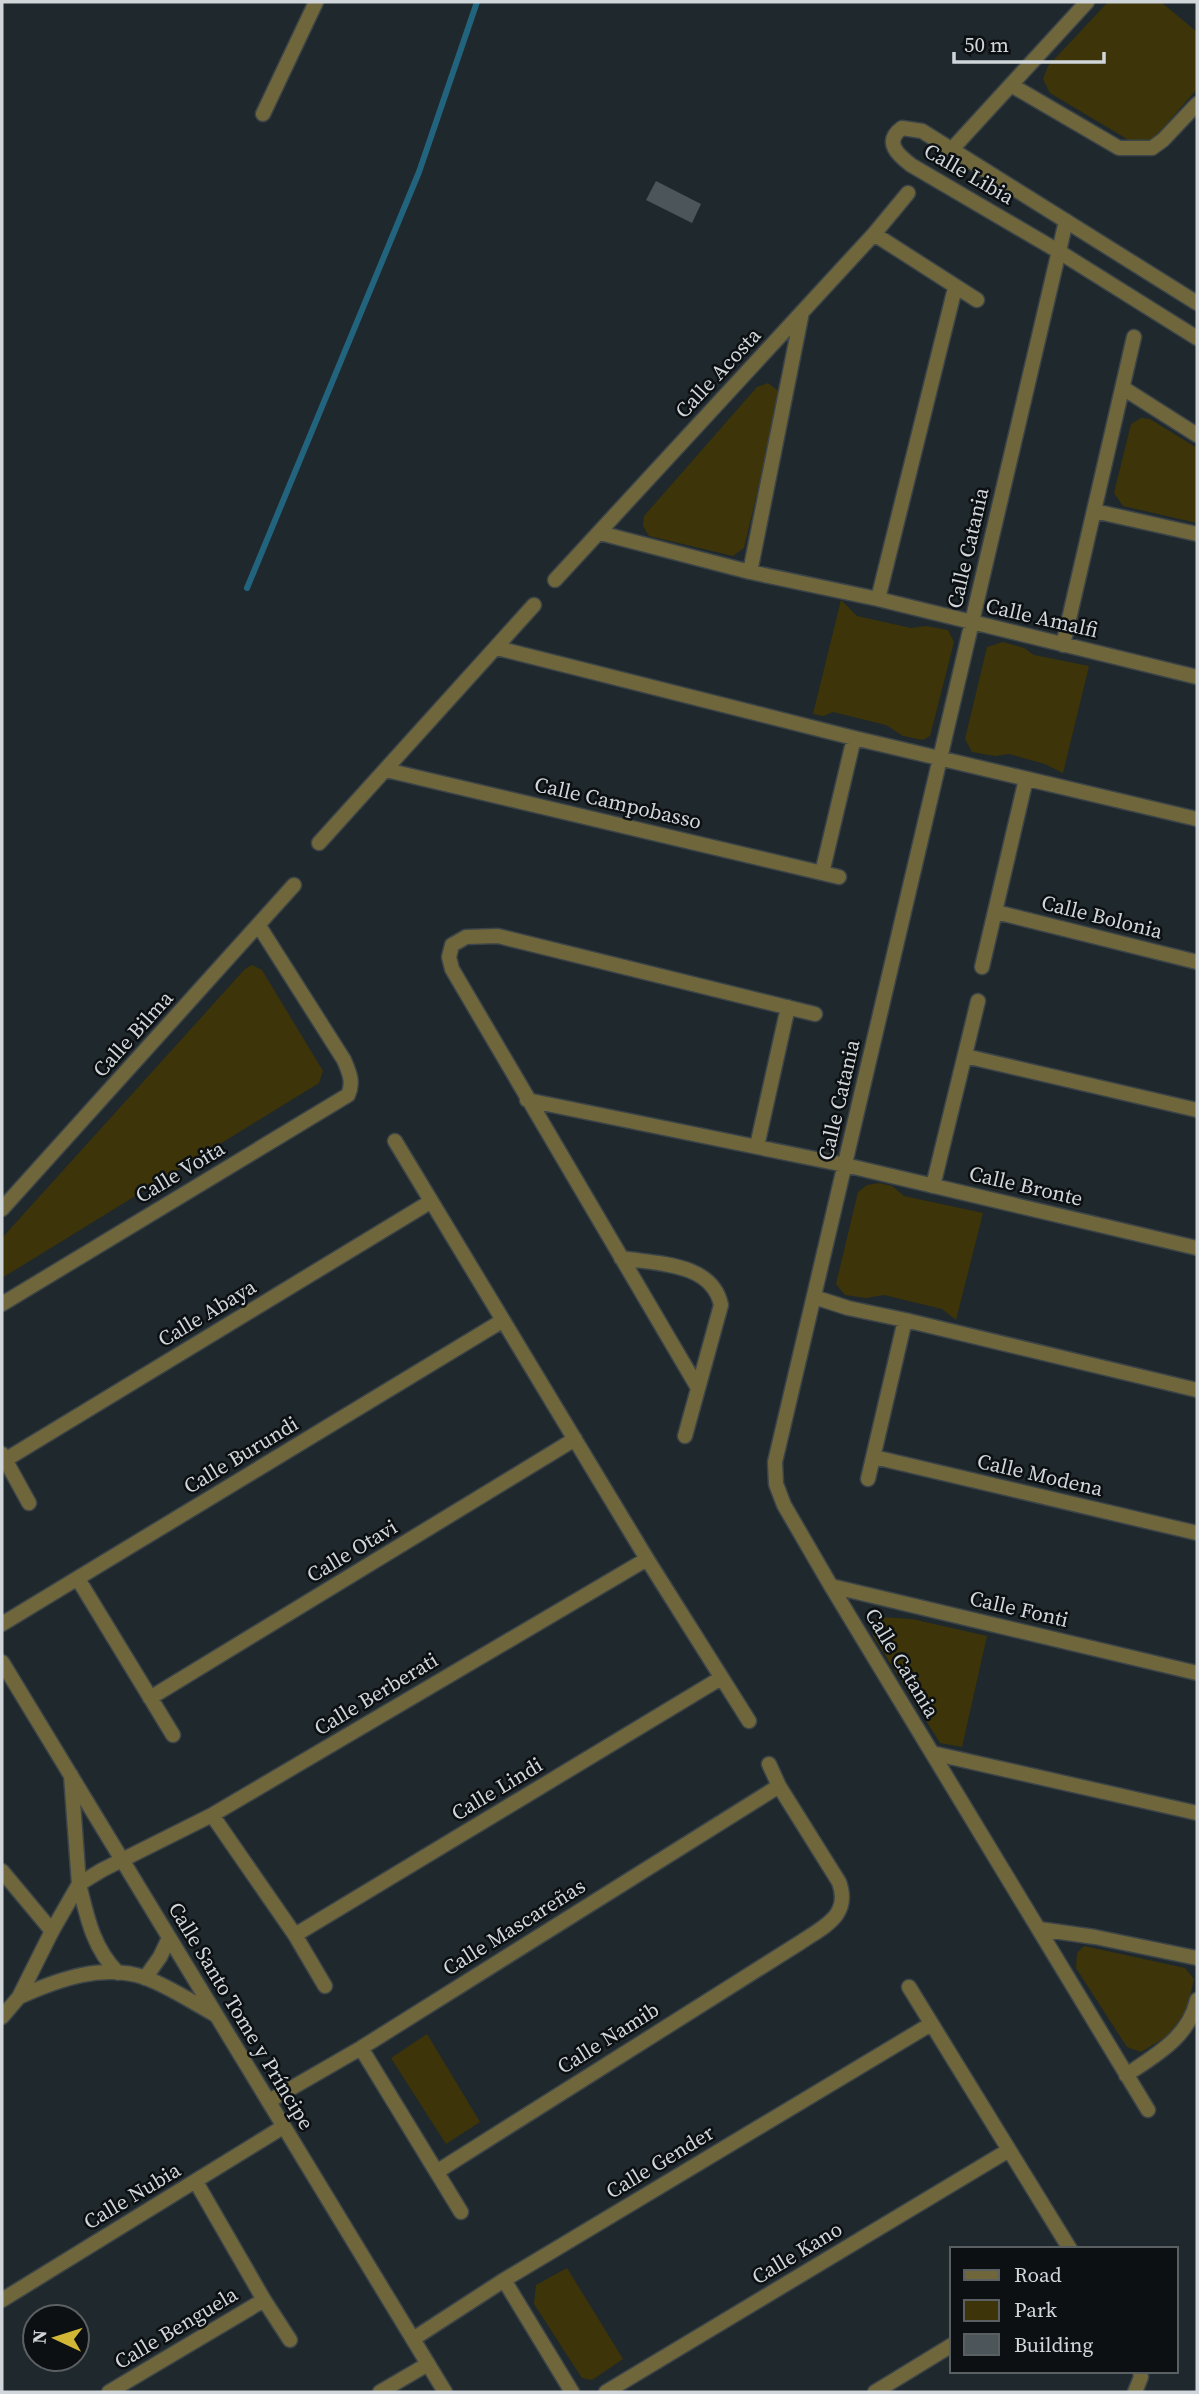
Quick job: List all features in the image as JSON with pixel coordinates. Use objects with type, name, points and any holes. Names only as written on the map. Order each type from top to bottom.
[{"type":"street","points":[[263,114],[316,2]]},
{"type":"street","points":[[953,148],[1087,2]]},
{"type":"street","points":[[1012,85],[1119,148],[1152,148],[1197,104]]},
{"type":"street","name":"Calle Libia","points":[[1197,303],[953,148],[922,131],[902,128],[897,132],[892,145],[895,152],[911,165],[1058,251],[1197,338]]},
{"type":"street","name":"Calle Acosta","points":[[555,580],[874,234],[908,193]]},
{"type":"street","name":"Calle Catania","points":[[1066,222],[775,1462],[776,1484],[794,1525],[1148,2110]]},
{"type":"street","points":[[874,234],[977,300]]},
{"type":"street","points":[[878,599],[955,288]]},
{"type":"street","points":[[750,572],[802,312]]},
{"type":"street","points":[[1063,645],[1134,337]]},
{"type":"street","points":[[1123,388],[1197,435]]},
{"type":"street","points":[[1094,511],[1197,534]]},
{"type":"street","name":"Calle Amalfi","points":[[600,533],[750,572],[878,599],[1197,677]]},
{"type":"street","points":[[319,842],[534,605]]},
{"type":"street","points":[[497,648],[854,738],[1197,819]]},
{"type":"street","points":[[822,873],[854,738]]},
{"type":"street","name":"Calle Campobasso","points":[[386,770],[839,877]]},
{"type":"street","points":[[982,967],[1026,779]]},
{"type":"street","name":"Calle Bilma","points":[[2,1209],[294,885]]},
{"type":"street","name":"Calle Bolonia","points":[[996,912],[1197,962]]},
{"type":"street","name":"Calle Voita","points":[[2,1304],[348,1095],[351,1076],[344,1060],[259,926]]},
{"type":"street","points":[[698,1388],[452,968],[449,957],[452,945],[466,937],[498,936],[816,1014]]},
{"type":"street","points":[[933,1186],[978,1001]]},
{"type":"street","points":[[757,1146],[788,1007]]},
{"type":"street","points":[[965,1056],[1197,1110]]},
{"type":"street","name":"Calle Bronte","points":[[527,1100],[845,1165],[1197,1248]]},
{"type":"street","points":[[395,1141],[647,1559],[749,1721]]},
{"type":"street","name":"Calle Abaya","points":[[4,1457],[430,1202]]},
{"type":"street","points":[[621,1258],[694,1271],[705,1279],[719,1296],[721,1306],[685,1436]]},
{"type":"street","points":[[814,1297],[848,1308],[1197,1391]]},
{"type":"street","points":[[868,1479],[905,1320]]},
{"type":"street","name":"Calle Burundi","points":[[2,1624],[502,1321]]},
{"type":"street","name":"Calle Otavi","points":[[150,1698],[575,1439]]},
{"type":"street","points":[[4,1457],[29,1503]]},
{"type":"street","name":"Calle Modena","points":[[874,1457],[1197,1533]]},
{"type":"street","name":"Calle Berberati","points":[[79,1884],[212,1815],[647,1559]]},
{"type":"street","points":[[78,1579],[173,1735]]},
{"type":"street","name":"Calle Fonti","points":[[831,1586],[1197,1672]]},
{"type":"street","name":"Calle Santo Tome y Príncipe","points":[[2,1662],[445,2392]]},
{"type":"street","name":"Calle Lindi","points":[[295,1936],[721,1678]]},
{"type":"street","points":[[932,1753],[1197,1813]]},
{"type":"street","points":[[769,1764],[779,1786]]},
{"type":"street","points":[[71,1774],[79,1884],[95,1942],[107,1962],[118,1973]]},
{"type":"street","name":"Calle Namib","points":[[438,2171],[827,1925],[835,1916],[842,1905],[843,1893],[839,1882],[779,1786]]},
{"type":"street","name":"Calle Mascareñas","points":[[269,2101],[361,2048],[779,1786]]},
{"type":"street","points":[[212,1815],[295,1936],[325,1986]]},
{"type":"street","points":[[2,1871],[52,1931]]},
{"type":"street","points":[[2,2017],[19,1997],[79,1884]]},
{"type":"street","points":[[1039,1929],[1096,1937],[1197,1958]]},
{"type":"street","points":[[145,1978],[169,1938]]},
{"type":"street","points":[[19,1997],[57,1980],[80,1975],[118,1973],[145,1978],[215,2014]]},
{"type":"street","points":[[909,1987],[1069,2247]]},
{"type":"street","points":[[1126,2075],[1183,2032],[1195,2011],[1197,2000]]},
{"type":"street","name":"Calle Gender","points":[[412,2339],[504,2280],[931,2024]]},
{"type":"street","points":[[361,2048],[461,2212]]},
{"type":"street","name":"Calle Nubia","points":[[2,2300],[283,2127]]},
{"type":"street","name":"Calle Kano","points":[[607,2392],[1009,2150]]},
{"type":"street","points":[[196,2182],[290,2340]]},
{"type":"street","points":[[504,2280],[572,2392]]},
{"type":"street","name":"Calle Benguela","points":[[109,2392],[264,2300]]},
{"type":"street","points":[[875,2392],[950,2346]]},
{"type":"street","points":[[380,2392],[428,2364]]},
{"type":"street","points":[[1135,2392],[1140,2373]]},
{"type":"green space","points":[[1108,2],[1161,2],[1197,32],[1197,89],[1150,143],[1137,145],[1050,93],[1043,79],[1048,66]]},
{"type":"green space","points":[[768,383],[781,393],[744,548],[733,556],[649,536],[643,526],[644,516],[757,387]]},
{"type":"green space","points":[[1141,418],[1150,419],[1197,448],[1197,523],[1123,506],[1114,493],[1131,424]]},
{"type":"green space","points":[[841,600],[857,616],[911,628],[926,626],[948,630],[954,642],[930,736],[923,740],[903,736],[886,725],[833,712],[823,716],[813,714]]},
{"type":"green space","points":[[1003,642],[1024,648],[1034,655],[1089,666],[1063,773],[1045,764],[1009,754],[995,756],[972,752],[965,739],[987,647]]},
{"type":"green space","points":[[252,965],[262,970],[323,1071],[319,1083],[2,1278],[2,1238],[245,969]]},
{"type":"green space","points":[[879,1183],[892,1186],[904,1196],[983,1213],[956,1320],[942,1309],[884,1295],[866,1298],[845,1295],[836,1284],[858,1192],[867,1185]]},
{"type":"green space","points":[[880,1617],[912,1619],[987,1636],[962,1747],[940,1743],[873,1636],[872,1621]]},
{"type":"green space","points":[[1084,1946],[1185,1968],[1194,1979],[1183,2027],[1141,2052],[1127,2047],[1076,1968],[1077,1953]]},
{"type":"green space","points":[[427,2034],[480,2122],[446,2144],[391,2058]]},
{"type":"green space","points":[[567,2268],[623,2359],[592,2380],[582,2378],[534,2304],[536,2285]]},
{"type":"building","points":[[656,181],[701,204],[692,223],[646,200]]},
{"type":"waterway","points":[[247,588],[419,172],[477,2]]}]
